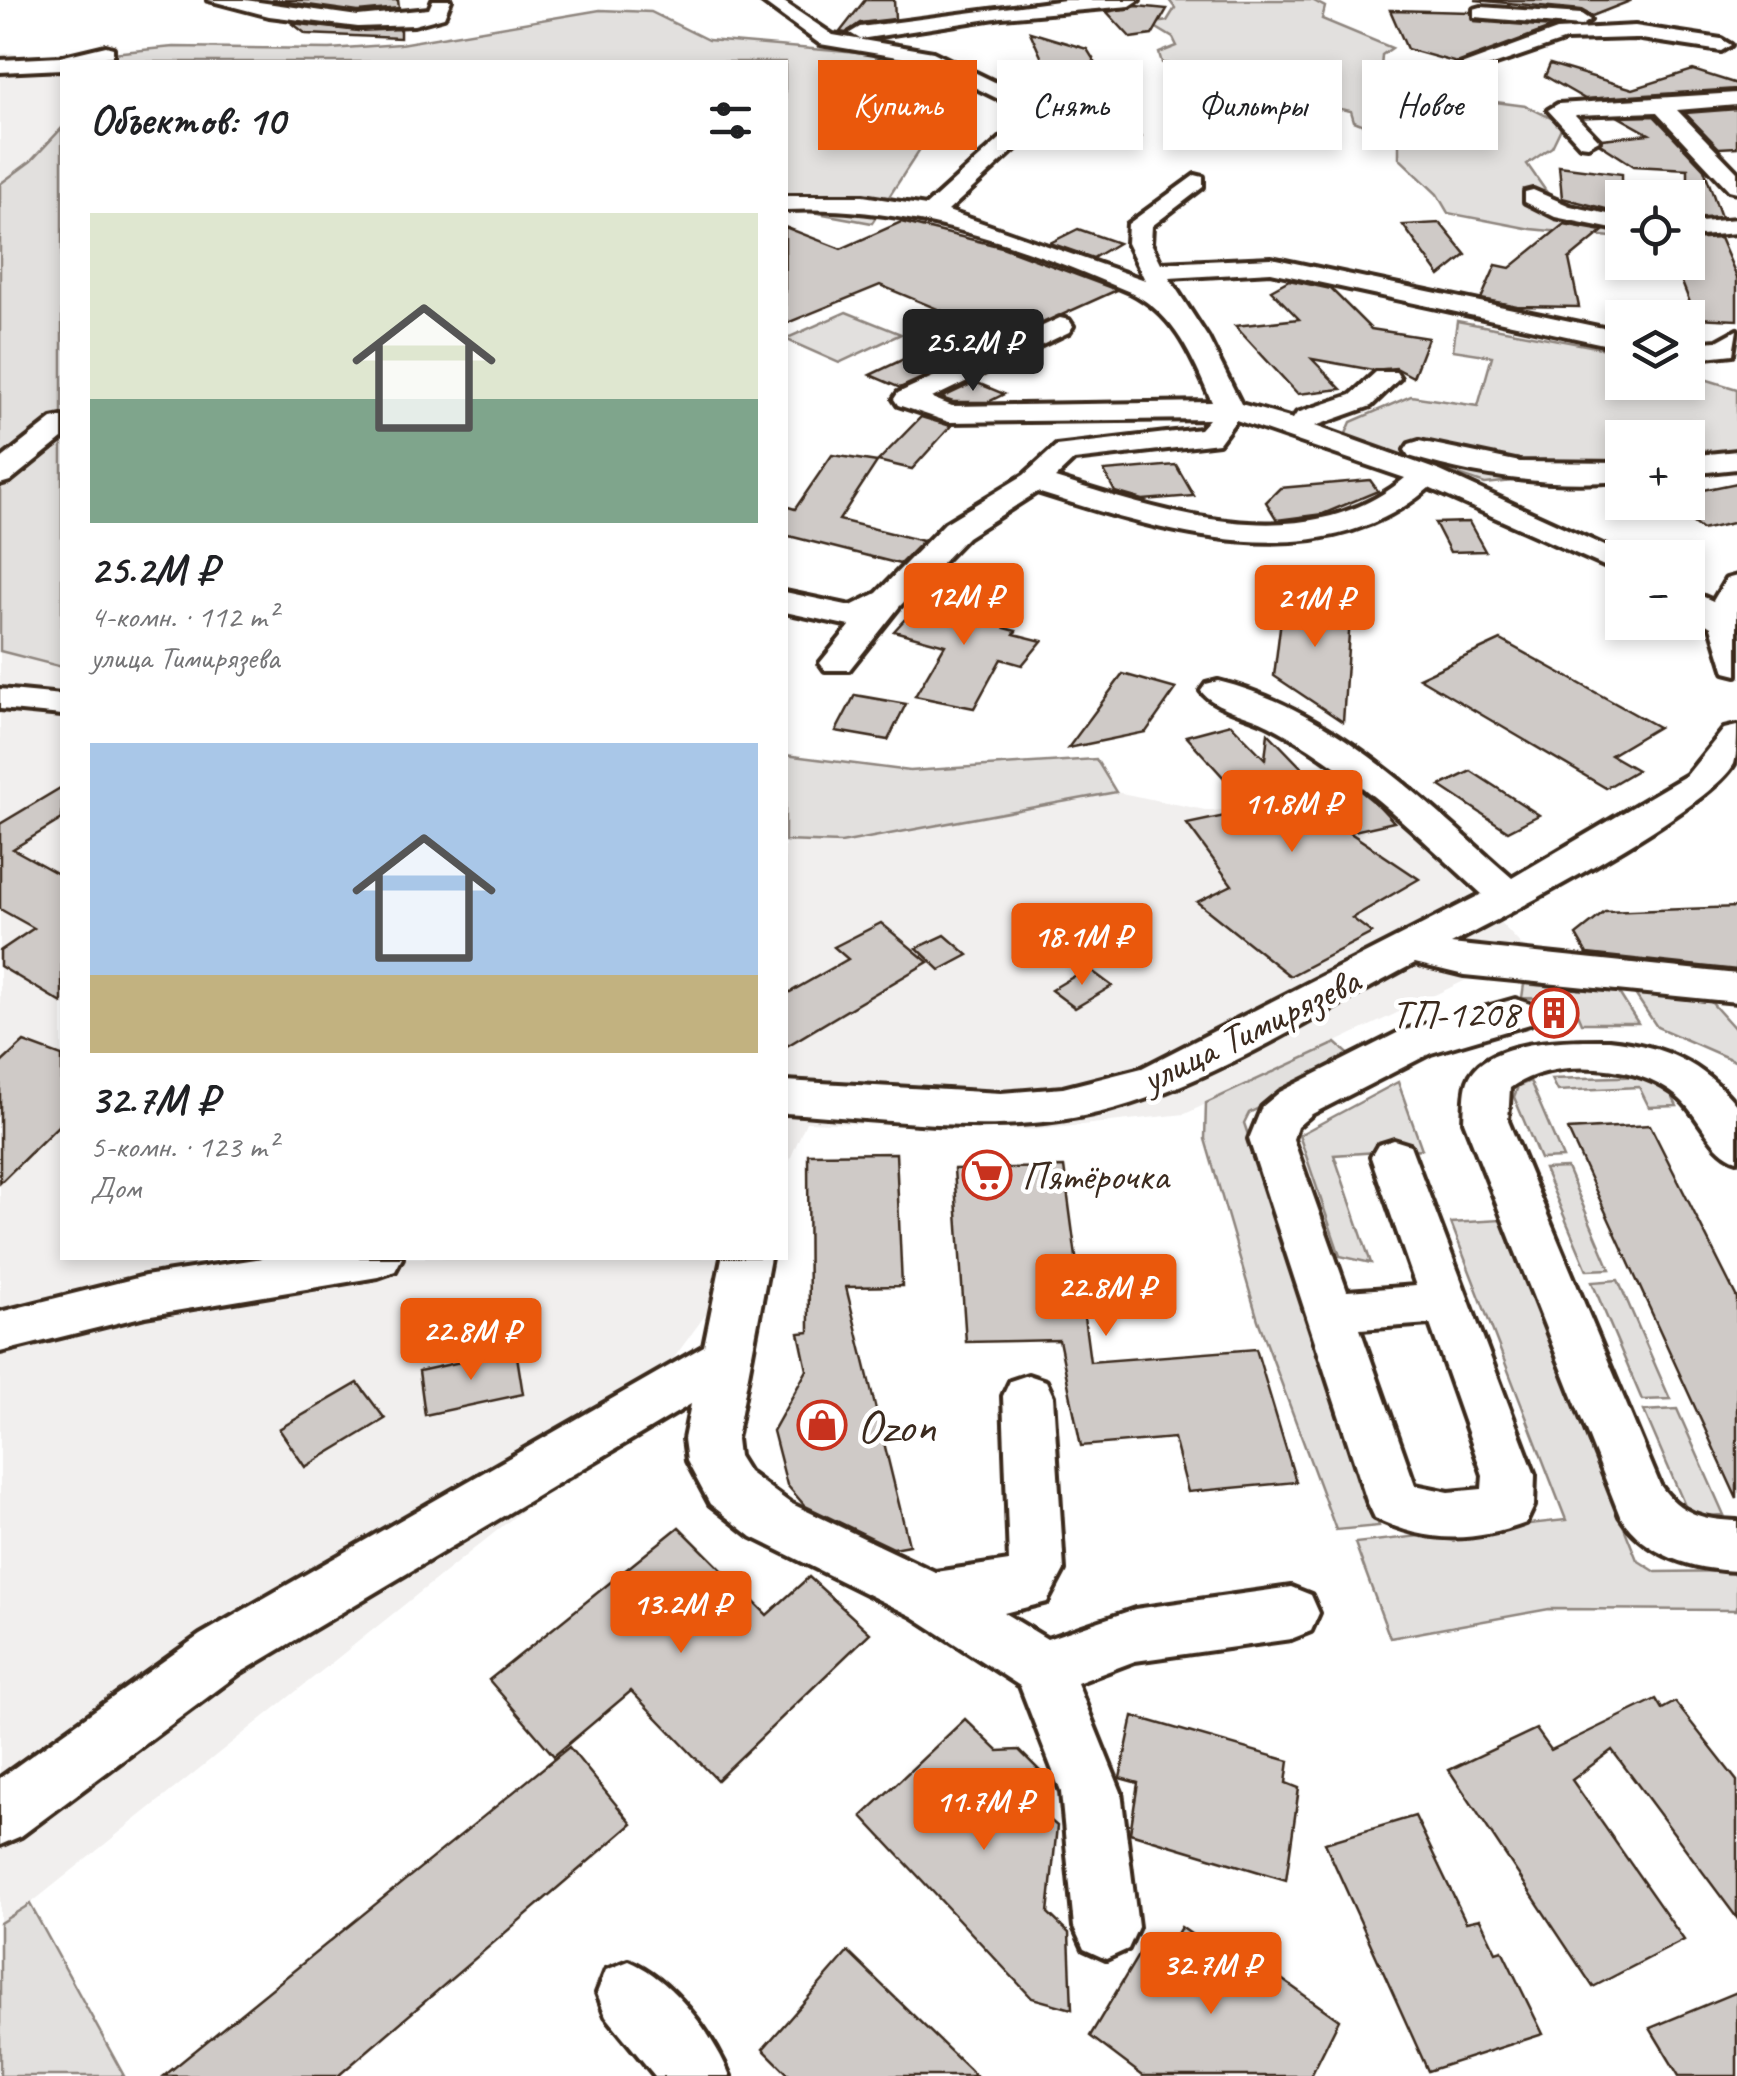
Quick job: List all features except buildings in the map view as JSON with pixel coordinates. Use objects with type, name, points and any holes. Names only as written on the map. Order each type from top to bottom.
[{"type":"street","points":[[218,0],[314,18],[388,19],[437,13],[442,0]]},
{"type":"street","points":[[769,0],[827,40],[926,56],[1035,109],[1019,133],[932,212]]},
{"type":"street","points":[[810,25],[881,33],[923,20],[1130,0]]},
{"type":"street","points":[[1630,10],[1729,48]]},
{"type":"street","points":[[1481,13],[1573,19],[1729,48]]},
{"type":"street","points":[[1700,34],[1737,29]]},
{"type":"street","points":[[1489,60],[1564,34],[1660,34]]},
{"type":"street","points":[[75,60],[106,52]]},
{"type":"street","points":[[0,66],[60,63]]},
{"type":"street","points":[[1588,140],[1558,110],[1737,99]]},
{"type":"street","points":[[1660,105],[1737,185]]},
{"type":"street","points":[[1195,182],[1140,224],[1139,244],[1169,304],[1205,358],[1230,410]]},
{"type":"street","points":[[1534,197],[1562,212],[1605,221]]},
{"type":"street","points":[[788,203],[893,204],[932,212],[1089,268],[1169,304]]},
{"type":"street","points":[[1705,229],[1737,226]]},
{"type":"street","points":[[1153,271],[1271,265],[1605,336]]},
{"type":"street","points":[[1060,326],[908,398],[949,414],[1230,410],[1301,422],[1454,462],[1605,471]]},
{"type":"street","points":[[1705,350],[1724,348],[1737,338]]},
{"type":"street","points":[[1301,422],[1354,404],[1379,389],[1386,378]]},
{"type":"street","points":[[838,663],[888,600],[956,530],[1034,482],[1066,452],[1206,448],[1230,410]]},
{"type":"street","points":[[1301,422],[1605,556]]},
{"type":"street","points":[[0,475],[60,427]]},
{"type":"street","points":[[1705,463],[1737,460]]},
{"type":"street","points":[[1034,482],[1179,522],[1259,532],[1324,527],[1376,512],[1426,476]]},
{"type":"street","points":[[1737,586],[1732,591],[1726,622],[1737,665]]},
{"type":"street","points":[[788,603],[854,617],[888,600]]},
{"type":"street","points":[[1705,610],[1726,622]]},
{"type":"street","points":[[1218,691],[1248,700],[1374,777],[1509,897]]},
{"type":"street","points":[[9,698],[60,705]]},
{"type":"street","name":"улица Тимирязева","points":[[788,1097],[1001,1109],[1062,1104],[1156,1080],[1509,897],[1700,783],[1732,749],[1737,737]]},
{"type":"street","points":[[1412,948],[1464,960],[1737,988]]},
{"type":"street","points":[[1464,960],[1554,1056]]},
{"type":"street","points":[[1394,1157],[1509,1475],[1507,1506],[1492,1512],[1433,1516],[1412,1512],[1394,1500],[1271,1139],[1278,1119],[1296,1103],[1416,1042],[1515,1014]]},
{"type":"street","points":[[1737,1143],[1704,1092],[1669,1067],[1623,1055],[1554,1056],[1512,1062],[1489,1082],[1486,1121],[1651,1520],[1677,1537],[1712,1546],[1737,1546]]},
{"type":"street","points":[[0,1332],[145,1296],[366,1260]]},
{"type":"street","points":[[746,1260],[710,1439],[714,1461],[730,1488],[771,1520],[932,1598],[1042,1668],[1091,1792],[1106,1927]]},
{"type":"street","points":[[1327,1312],[1447,1303]]},
{"type":"street","points":[[0,1815],[220,1654],[725,1359]]},
{"type":"street","points":[[932,1598],[1027,1584],[1037,1570],[1028,1396]]},
{"type":"street","points":[[1042,1668],[1135,1634],[1291,1613]]},
{"type":"street","points":[[629,1993],[697,2076]]},
{"type":"shaded area","points":[[1169,0],[1312,0],[1325,7],[1322,19],[1392,48],[1382,60],[1362,60],[1362,124],[1354,121],[1351,111],[1342,109],[1342,60],[1162,63],[1159,53],[1177,46],[1173,38],[1150,24],[1167,21],[1175,8]]},
{"type":"shaded area","points":[[600,10],[651,12],[708,40],[870,54],[880,60],[818,60],[818,150],[919,150],[872,223],[788,208],[788,60],[71,60],[173,47],[330,49],[400,44]]},
{"type":"shaded area","points":[[0,54],[35,59],[72,57],[60,60],[60,130],[31,161],[0,184]]},
{"type":"shaded area","points":[[1498,102],[1526,106],[1563,124],[1552,147],[1527,164],[1557,207],[1605,214],[1605,236],[1531,229],[1448,213],[1437,194],[1399,158],[1399,150],[1498,150]]},
{"type":"shaded area","points":[[60,130],[60,666],[0,651],[0,184],[31,161]]},
{"type":"shaded area","points":[[846,312],[901,334],[839,363],[788,338]]},
{"type":"shaded area","points":[[1457,321],[1605,349],[1605,400],[1705,400],[1705,379],[1737,389],[1737,456],[1705,450],[1705,420],[1605,420],[1605,471],[1485,484],[1345,436],[1351,422],[1411,396],[1478,406],[1492,356],[1453,350]]},
{"type":"shaded area","points":[[0,651],[60,666],[60,1260],[746,1260],[619,1433],[30,1904],[0,1923]]},
{"type":"shaded area","points":[[788,755],[910,771],[1096,759],[1116,792],[841,843],[788,841]]},
{"type":"shaded area","points":[[1369,783],[1527,951],[1185,1114],[1035,1130],[806,1122],[788,1164],[788,841],[841,843],[1116,792],[1210,811],[1266,806]]},
{"type":"shaded area","points":[[1524,984],[1619,993],[1638,1023],[1581,1023],[1571,999],[1522,998]]},
{"type":"shaded area","points":[[1631,988],[1701,991],[1737,1031],[1737,1062],[1657,1027]]},
{"type":"shaded area","points":[[1336,1043],[1355,1060],[1249,1113],[1244,1123],[1379,1526],[1336,1530],[1258,1320],[1205,1139],[1206,1103]]},
{"type":"shaded area","points":[[1651,1076],[1669,1090],[1677,1106],[1649,1107],[1639,1087],[1557,1091],[1551,1079]]},
{"type":"shaded area","points":[[1530,1081],[1563,1158],[1540,1159],[1514,1097],[1518,1086]]},
{"type":"shaded area","points":[[1398,1082],[1422,1149],[1334,1155],[1371,1263],[1340,1256],[1299,1135]]},
{"type":"shaded area","points":[[1567,1168],[1610,1269],[1587,1270],[1544,1169]]},
{"type":"shaded area","points":[[1501,1220],[1637,1560],[1656,1572],[1737,1571],[1737,1610],[1549,1609],[1390,1638],[1355,1543],[1566,1520],[1451,1223]]},
{"type":"shaded area","points":[[1618,1280],[1670,1399],[1642,1400],[1592,1282]]},
{"type":"shaded area","points":[[1677,1409],[1724,1515],[1701,1516],[1685,1506],[1644,1411]]},
{"type":"shaded area","points":[[30,1904],[124,2076],[0,2076],[0,1923]]},
{"type":"place","name":"ТП-1208","points":[[1554,1013]]},
{"type":"place","name":"Пятёрочка","points":[[987,1175]]},
{"type":"place","name":"Ozon","points":[[822,1425]]}]
